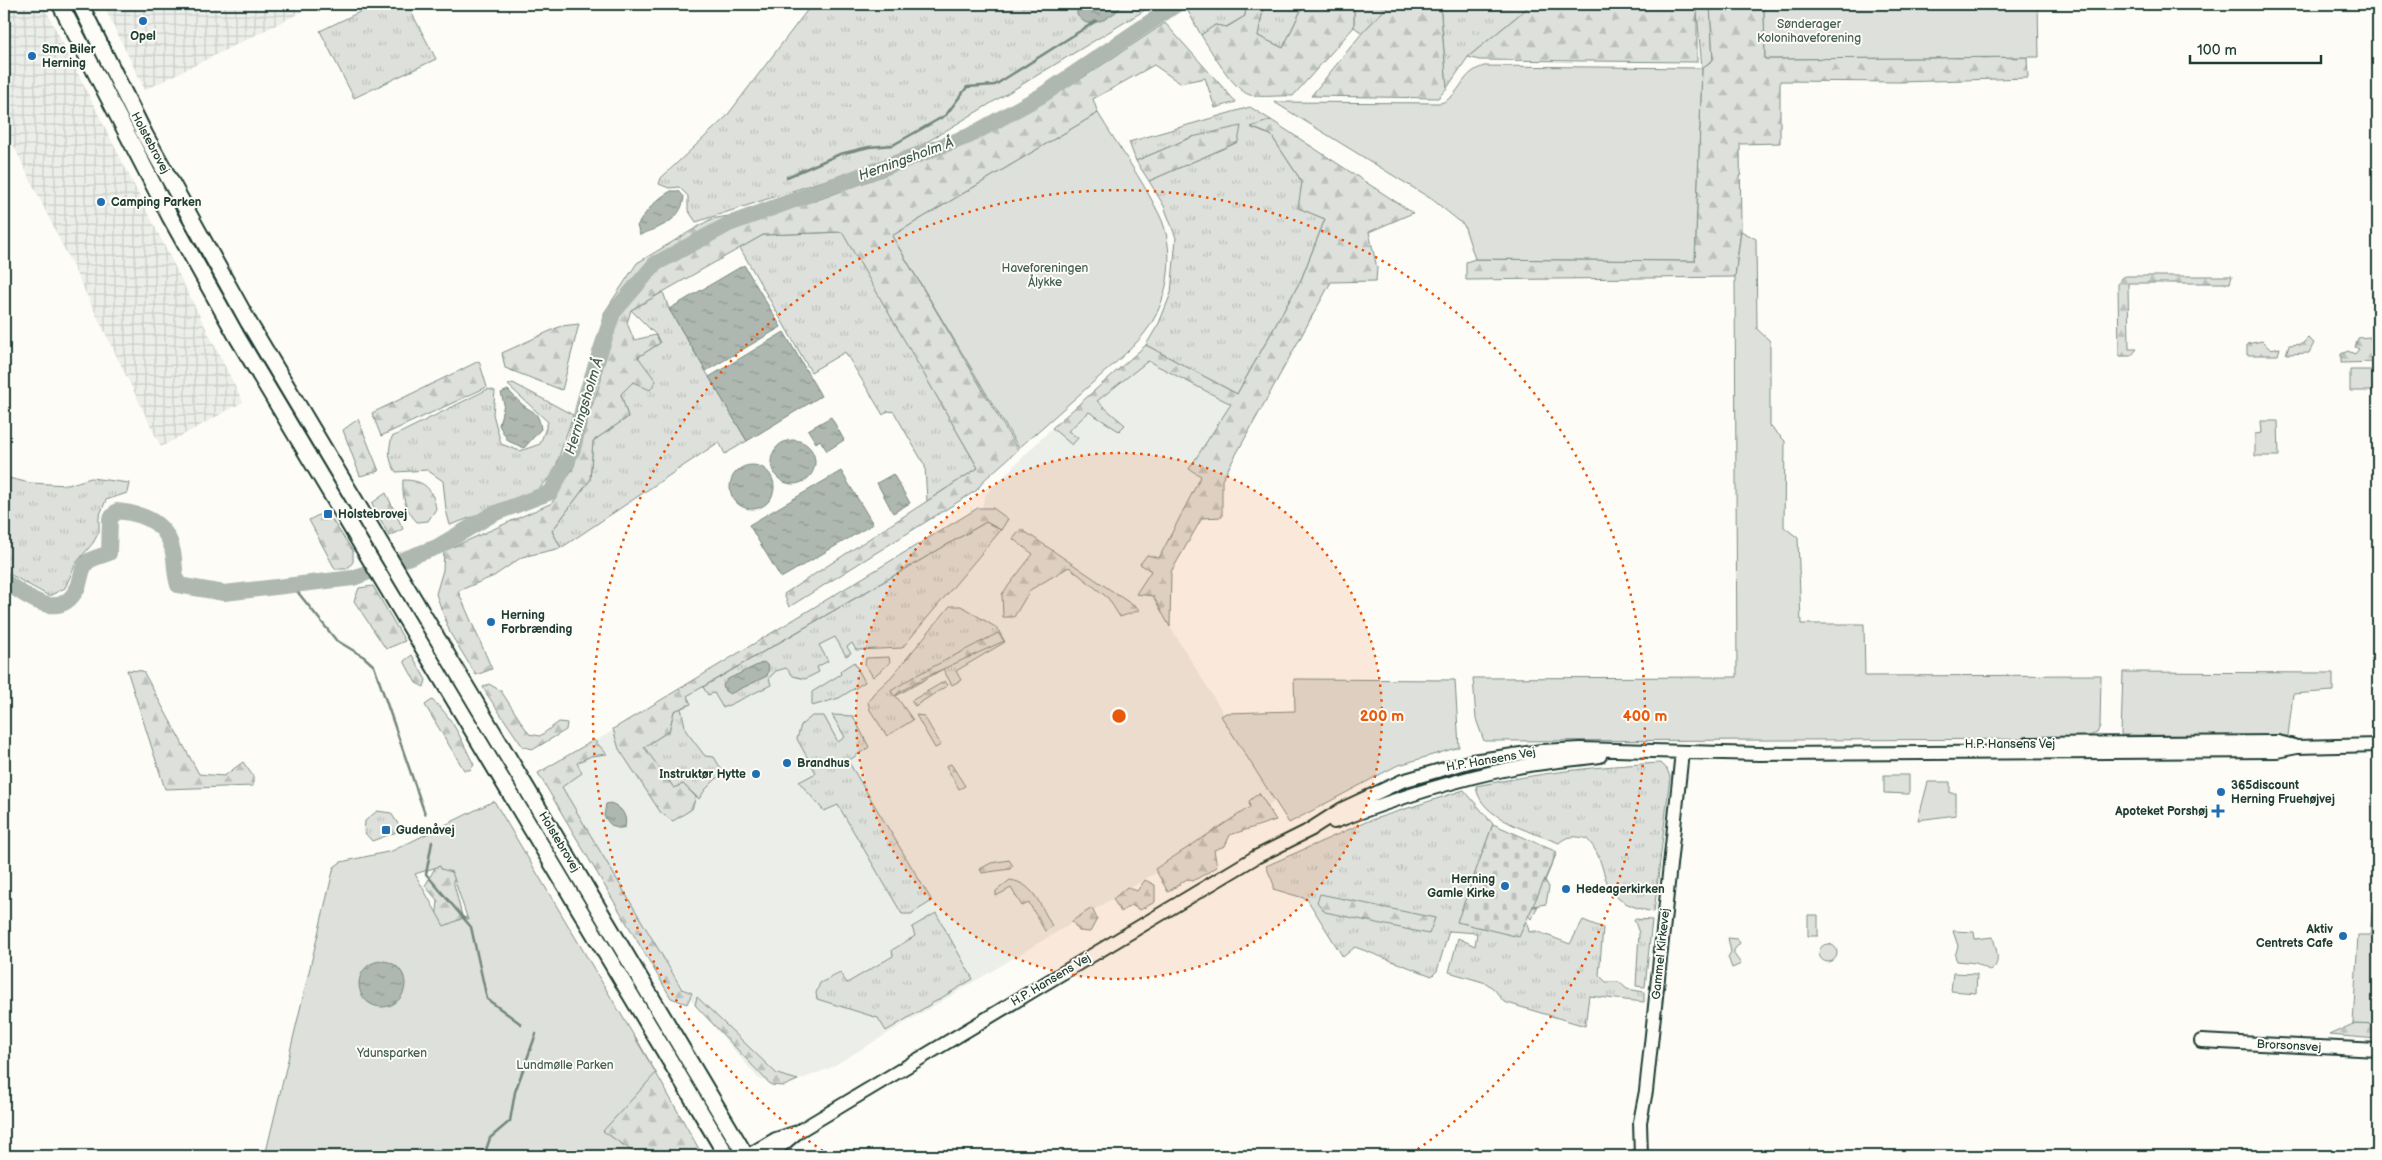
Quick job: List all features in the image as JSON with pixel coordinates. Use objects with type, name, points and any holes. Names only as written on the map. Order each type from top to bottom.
[{"type":"main road","name":"Holstebrovej","points":[[60,4],[169,215],[236,335],[727,1156]]},
{"type":"main road","name":"Holstebrovej","points":[[80,4],[124,94],[184,208],[249,323],[746,1156]]},
{"type":"main road","points":[[687,1090],[704,1105],[734,1156]]},
{"type":"street","name":"H.P. Hansens Vej","points":[[769,1156],[799,1131],[1256,857],[1306,832],[1410,794],[1462,779],[1514,768],[1632,752],[1722,751],[1772,746],[2109,748],[2278,742],[2297,747],[2378,745]]},
{"type":"street","name":"Gammel Kirkevej","points":[[1641,1156],[1640,1122],[1646,1091],[1682,752]]},
{"type":"street","name":"Brorsonsvej","points":[[2201,1041],[2378,1050]]},
{"type":"street","name":"H.P. Hansens Vej","points":[[746,1156],[776,1140],[799,1131]]},
{"type":"shaded area","points":[[4,4],[43,4],[243,402],[161,447],[4,126]]},
{"type":"shaded area","points":[[103,4],[318,4],[145,90]]},
{"type":"shaded area","points":[[1146,345],[1262,407],[1222,480],[1222,517],[1202,518],[1171,572],[1170,627],[1277,800],[830,1068],[784,1086],[759,1079],[692,1001],[548,782],[550,768],[980,513],[986,494],[1052,428]]},
{"type":"green space","points":[[376,4],[407,4],[436,59],[354,98],[320,31]]},
{"type":"green space","points":[[812,4],[1077,4],[1075,9],[1122,7],[1123,4],[1155,4],[907,154],[696,222],[688,210],[688,196],[679,187],[669,188],[659,184],[661,178],[726,117]]},
{"type":"green space","points":[[1184,4],[1247,4],[1245,16],[1226,27],[1215,25],[1201,35]]},
{"type":"green space","points":[[1246,4],[1264,4],[1258,36],[1283,48],[1304,4],[1354,4],[1354,27],[1293,96],[1250,95],[1243,92],[1229,78],[1201,35],[1215,25],[1227,27],[1245,16]]},
{"type":"green space","points":[[1264,4],[1304,4],[1283,48],[1258,36]]},
{"type":"green space","points":[[1354,4],[1390,4],[1362,33],[1354,27]]},
{"type":"green space","points":[[1390,4],[1440,4],[1447,88],[1438,98],[1311,96],[1362,33]]},
{"type":"green space","points":[[1440,4],[1532,4],[1468,57],[1447,88]]},
{"type":"green space","points":[[1532,4],[1693,4],[1697,13],[1697,62],[1479,60],[1468,57]]},
{"type":"green space","points":[[1693,4],[1710,4],[1713,60],[1702,68],[1697,13]]},
{"type":"green space","points":[[1710,4],[1764,4],[1765,59],[2027,57],[2028,78],[1900,82],[1780,81],[1780,143],[1740,144],[1741,231],[1735,277],[1466,280],[1466,262],[1475,259],[1695,261],[1702,68],[1713,60]]},
{"type":"green space","name":"Sønderager Kolonihaveforening","points":[[1764,4],[2038,4],[2039,57],[1765,59]]},
{"type":"green space","points":[[1165,23],[1236,102],[1215,108],[1205,78],[1180,83],[1154,65],[1093,99],[1098,113],[892,236],[1018,450],[984,480],[977,490],[789,607],[784,594],[978,468],[842,232],[763,235],[631,310],[627,323],[634,340],[656,335],[660,343],[638,357],[656,381],[650,390],[633,382],[621,394],[628,417],[593,441],[590,480],[552,531],[561,548],[522,557],[494,576],[458,591],[492,669],[476,675],[450,633],[436,594],[443,570],[444,551],[552,503],[574,466],[584,428],[601,380],[604,313],[637,263],[711,219],[815,201],[931,158],[1084,77]]},
{"type":"green space","points":[[1484,66],[1702,68],[1695,261],[1475,259],[1464,225],[1433,200],[1274,102],[1441,103],[1453,95],[1470,74]]},
{"type":"green space","points":[[1250,107],[1271,120],[1252,128],[1271,135],[1302,182],[1299,208],[1325,219],[1301,280],[1237,394],[1146,345],[1159,323],[1171,293],[1176,238],[1164,206],[1149,181],[1238,142],[1192,137],[1136,161],[1129,142]]},
{"type":"green space","name":"Haveforeningen Ålykke","points":[[1098,113],[1159,214],[1168,241],[1169,256],[1166,286],[1156,315],[1138,341],[1019,448],[892,236]]},
{"type":"green space","points":[[1271,120],[1413,213],[1369,232],[1377,268],[1376,281],[1331,282],[1222,480],[1222,517],[1202,518],[1171,572],[1170,627],[1153,596],[1136,594],[1151,571],[1140,564],[1147,555],[1159,558],[1201,476],[1189,469],[1231,404],[1148,361],[1097,401],[1125,425],[1119,431],[1089,412],[1068,431],[1078,438],[1072,445],[1052,428],[1146,345],[1237,394],[1301,280],[1325,219],[1298,208],[1302,182],[1271,135],[1251,127]]},
{"type":"green space","points":[[1241,126],[1238,142],[1149,181],[1136,161],[1192,137]]},
{"type":"green space","points":[[1741,231],[1756,239],[1757,329],[1770,341],[1770,426],[1785,441],[1784,527],[1798,538],[1801,624],[1864,624],[1865,676],[2101,675],[2100,726],[2097,733],[2081,739],[1484,741],[1476,719],[1473,678],[1737,677],[1735,277]]},
{"type":"green space","points":[[843,232],[978,468],[927,501],[925,466],[894,412],[888,411],[883,415],[845,352],[811,372],[740,248],[763,235]]},
{"type":"green space","points":[[2126,276],[2232,276],[2230,283],[2128,283],[2129,349],[2137,349],[2131,356],[2119,356],[2118,284],[2121,278]]},
{"type":"green space","points":[[663,292],[669,309],[747,441],[725,454],[719,442],[561,548],[552,531],[590,480],[593,441],[628,417],[621,394],[633,382],[638,357],[660,343],[656,335],[631,310]]},
{"type":"green space","points":[[579,324],[562,390],[505,368],[502,353],[561,326]]},
{"type":"green space","points":[[2370,337],[2373,347],[2378,349],[2378,362],[2341,363],[2341,354],[2348,351],[2355,354],[2359,349],[2355,347],[2358,338]]},
{"type":"green space","points":[[2308,338],[2314,343],[2309,353],[2286,354],[2289,345],[2302,344]]},
{"type":"green space","points":[[2262,341],[2271,350],[2280,348],[2278,355],[2247,355],[2247,344]]},
{"type":"green space","points":[[479,361],[487,387],[381,436],[372,413]]},
{"type":"green space","points":[[2350,370],[2376,370],[2376,391],[2350,391]]},
{"type":"green space","points":[[513,383],[573,415],[553,475],[530,497],[450,525],[446,510],[443,481],[427,470],[396,472],[389,455],[392,437],[488,389],[495,391],[493,414],[501,444],[520,451],[540,444],[548,422],[508,385]]},
{"type":"green space","points":[[358,419],[379,471],[360,476],[343,430]]},
{"type":"green space","points":[[2261,421],[2278,421],[2279,456],[2255,456],[2255,434],[2262,433]]},
{"type":"green space","points":[[4,477],[30,483],[68,485],[91,478],[129,483],[127,493],[106,500],[99,517],[99,532],[93,543],[76,563],[65,588],[49,596],[4,571],[4,518],[9,506],[4,487]]},
{"type":"green space","points":[[403,480],[422,484],[430,491],[436,509],[428,521],[417,522],[407,508],[403,492]]},
{"type":"green space","points":[[386,493],[403,529],[389,536],[372,503]]},
{"type":"green space","points":[[978,508],[993,508],[1008,519],[1001,530],[986,522],[687,696],[691,704],[674,711],[669,731],[644,747],[674,788],[683,784],[696,797],[692,809],[673,821],[661,813],[619,749],[613,729]]},
{"type":"green space","points":[[326,511],[353,551],[353,562],[347,569],[335,569],[309,520]]},
{"type":"green space","points":[[986,522],[1001,530],[902,648],[856,650],[852,643],[847,647],[851,653],[846,656],[835,637],[819,645],[828,661],[817,667],[819,672],[805,679],[793,676],[786,668],[776,671],[769,678],[771,685],[723,708],[714,693],[708,695],[703,687]]},
{"type":"green space","points":[[1021,529],[1140,610],[1120,617],[1108,598],[1069,567],[1030,590],[1014,617],[1003,617],[1002,594],[1033,554],[1013,539]]},
{"type":"green space","points":[[373,586],[405,641],[386,649],[354,601],[359,588]]},
{"type":"green space","points":[[950,606],[961,606],[997,628],[1005,642],[956,671],[961,680],[952,685],[943,669],[896,696],[913,720],[887,736],[870,710],[868,702]]},
{"type":"green space","points":[[998,633],[1004,641],[921,679],[894,696],[891,691],[913,677]]},
{"type":"green space","points":[[412,655],[426,680],[424,687],[416,683],[404,661]]},
{"type":"green space","points":[[889,657],[890,663],[873,677],[865,664],[866,658]]},
{"type":"green space","points":[[854,662],[865,682],[839,698],[812,706],[812,692],[841,674],[840,671]]},
{"type":"green space","points":[[127,670],[143,671],[199,774],[224,776],[243,762],[253,776],[253,786],[165,789]]},
{"type":"green space","points":[[2123,672],[2333,673],[2333,691],[2293,694],[2288,736],[2121,735]]},
{"type":"green space","points":[[1294,679],[1455,680],[1459,747],[1396,766],[1289,823],[1221,716],[1226,713],[1295,711]]},
{"type":"green space","points":[[945,681],[948,685],[915,706],[911,701]]},
{"type":"green space","points":[[489,684],[501,691],[529,734],[540,736],[559,722],[567,723],[566,730],[534,749],[523,747],[486,693],[483,687]]},
{"type":"green space","points":[[432,700],[446,714],[456,730],[474,765],[470,770],[464,770],[425,705]]},
{"type":"green space","points":[[681,708],[686,731],[705,756],[714,757],[723,772],[699,799],[683,784],[674,788],[643,747],[669,731],[674,711]]},
{"type":"green space","points":[[832,715],[853,716],[869,747],[848,761],[932,901],[911,914],[902,914],[838,805],[824,811],[799,782],[816,773],[797,739],[801,725],[812,716],[824,716],[838,742],[845,737]]},
{"type":"green space","points":[[916,715],[924,716],[941,745],[935,748]]},
{"type":"green space","points":[[594,740],[607,754],[591,756],[577,763],[582,773],[562,787],[682,989],[692,993],[687,1004],[671,998],[538,773]]},
{"type":"green space","points":[[1661,763],[1667,769],[1670,777],[1654,912],[1632,906],[1620,900],[1612,892],[1608,886],[1597,852],[1587,839],[1572,837],[1559,843],[1509,823],[1487,807],[1479,797],[1476,786],[1568,771]]},
{"type":"green space","points":[[951,764],[965,786],[959,789],[946,766]]},
{"type":"green space","points":[[1884,775],[1909,775],[1909,794],[1884,793]]},
{"type":"green space","points":[[1928,782],[1950,782],[1950,793],[1956,793],[1956,815],[1918,820]]},
{"type":"green space","points":[[1464,790],[1493,824],[1458,923],[1557,852],[1534,907],[1538,906],[1531,919],[1525,912],[1529,932],[1536,931],[1570,944],[1583,920],[1603,928],[1599,975],[1606,982],[1619,982],[1627,989],[1644,992],[1644,1002],[1589,996],[1585,1026],[1504,1002],[1494,989],[1486,983],[1449,972],[1458,938],[1475,946],[1477,933],[1449,931],[1437,971],[1432,976],[1355,947],[1343,957],[1307,899],[1273,889],[1274,885],[1266,866],[1368,821]]},
{"type":"green space","points":[[1259,793],[1276,820],[1230,835],[1225,846],[1214,850],[1217,867],[1193,881],[1187,879],[1168,892],[1155,869],[1250,807],[1249,801]]},
{"type":"green space","points":[[494,801],[656,1073],[603,1131],[639,1156],[265,1156],[334,867],[341,862],[392,851]],"holes":[[[440,866],[441,869],[452,872],[468,920],[466,917],[444,926],[415,874]]]},
{"type":"green space","points":[[377,811],[391,813],[402,830],[372,841],[364,832],[365,821]]},
{"type":"green space","points":[[1493,824],[1557,852],[1519,937],[1457,922]]},
{"type":"green space","points":[[442,855],[473,862],[453,880],[464,924],[435,929],[438,901],[425,886]]},
{"type":"green space","points":[[1009,860],[1013,866],[1010,869],[982,873],[980,869],[991,863]]},
{"type":"green space","points":[[2377,864],[2378,1025],[2353,1024],[2358,935],[2370,935]]},
{"type":"green space","points":[[1010,880],[1018,882],[1031,891],[1052,926],[1045,931],[1029,903],[1022,906],[1011,888],[996,896],[996,891]]},
{"type":"green space","points":[[1145,880],[1155,885],[1155,902],[1140,910],[1131,905],[1121,912],[1113,899],[1127,887],[1137,891]]},
{"type":"green space","points":[[1545,880],[1549,887],[1546,904],[1526,907]]},
{"type":"green space","points":[[1320,894],[1435,918],[1429,934],[1325,912],[1317,902]]},
{"type":"green space","points":[[1092,908],[1097,919],[1090,932],[1079,931],[1072,921]]},
{"type":"green space","points":[[936,913],[973,979],[886,1031],[878,1018],[817,999],[816,993],[820,983],[840,973],[847,983],[893,956],[892,950],[915,936],[912,927]]},
{"type":"green space","points":[[1808,915],[1818,915],[1818,936],[1808,936]]},
{"type":"green space","points":[[1634,919],[1652,920],[1645,987],[1636,986],[1639,933]]},
{"type":"green space","points":[[1953,931],[1974,932],[1975,939],[1993,937],[1997,951],[1997,960],[1991,971],[1976,963],[1957,961],[1955,956],[1958,946]]},
{"type":"green space","points":[[1728,938],[1737,939],[1740,943],[1734,950],[1734,954],[1741,964],[1732,968],[1728,957],[1731,952]]},
{"type":"green space","points":[[1824,944],[1832,944],[1837,949],[1835,960],[1824,962],[1819,957],[1819,949]]},
{"type":"green space","points":[[1953,973],[1977,974],[1976,993],[1951,991]]},
{"type":"green space","points":[[697,997],[777,1074],[798,1080],[784,1086],[771,1085],[695,1005]]},
{"type":"green space","points":[[2353,1024],[2378,1025],[2378,1039],[2329,1035]]},
{"type":"green space","points":[[635,1036],[703,1156],[544,1156]]},
{"type":"water","points":[[1077,4],[1123,4],[1107,18],[1087,23],[1077,15]]},
{"type":"water","points":[[671,191],[679,191],[684,197],[679,212],[668,222],[640,235],[637,226],[644,215],[656,202]]},
{"type":"water","points":[[744,265],[781,327],[706,371],[669,309]]},
{"type":"water","points":[[784,332],[821,396],[747,441],[709,377]]},
{"type":"water","points":[[508,390],[539,419],[541,429],[524,448],[508,441],[499,425],[504,404],[501,393]]},
{"type":"water","points":[[831,417],[844,440],[827,451],[820,440],[816,443],[808,430]]},
{"type":"water","points":[[793,440],[805,444],[811,450],[815,462],[811,474],[805,480],[793,484],[781,480],[775,474],[771,462],[775,450],[781,444]]},
{"type":"water","points":[[752,465],[764,469],[770,475],[774,487],[770,499],[764,505],[752,509],[740,505],[734,499],[730,487],[734,475],[740,469]]},
{"type":"water","points":[[841,471],[873,524],[781,578],[749,525]]},
{"type":"water","points":[[893,474],[910,503],[893,513],[877,483]]},
{"type":"water","points":[[764,662],[769,667],[767,676],[730,694],[725,691],[723,685],[728,679]]},
{"type":"water","points":[[610,803],[617,806],[623,812],[626,823],[625,827],[618,828],[613,826],[604,816],[606,804]]},
{"type":"water","points":[[377,961],[387,961],[401,971],[405,984],[401,997],[395,1003],[387,1007],[377,1007],[363,997],[359,989],[359,979],[369,965]]},
{"type":"waterway","name":"Herningsholm Å","points":[[4,581],[42,604],[62,604],[70,598],[78,587],[85,565],[93,559],[109,553],[110,519],[117,511],[148,518],[162,529],[172,547],[178,585],[224,593],[353,578],[437,547],[493,514],[551,492],[573,449],[586,395],[613,313],[655,264],[729,224],[969,136],[1041,96],[1177,4]]},
{"type":"waterway","points":[[787,177],[840,154],[869,147],[893,145],[946,115],[967,87],[995,85],[1096,21]]},
{"type":"waterway","points":[[292,585],[336,640],[364,657],[374,666],[425,814]]},
{"type":"waterway","points":[[432,842],[426,874],[471,927],[487,999],[521,1024]]},
{"type":"waterway","points":[[484,1156],[490,1138],[510,1121],[515,1092],[536,1034]]},
{"type":"place","name":"Opel","points":[[143,21]]},
{"type":"place","name":"Smc Biler Herning","points":[[32,56]]},
{"type":"place","name":"Camping Parken","points":[[101,202]]},
{"type":"place","name":"Holstebrovej","points":[[328,514]]},
{"type":"place","name":"Herning Forbrænding","points":[[491,622]]},
{"type":"place","name":"Brandhus","points":[[787,763]]},
{"type":"place","name":"Instruktør Hytte","points":[[756,774]]},
{"type":"place","name":"365discount Herning Fruehøjvej","points":[[2221,792]]},
{"type":"place","name":"Apoteket Porshøj","points":[[2218,811]]},
{"type":"place","name":"Gudenåvej","points":[[386,830]]},
{"type":"place","name":"Herning Gamle Kirke","points":[[1505,886]]},
{"type":"place","name":"Hedeagerkirken","points":[[1566,889]]},
{"type":"place","name":"Aktiv Centrets Cafe","points":[[2343,936]]},
{"type":"park label","name":"Ydunsparken","points":[[392,1053]]},
{"type":"park label","name":"Lundmølle Parken","points":[[565,1065]]}]
